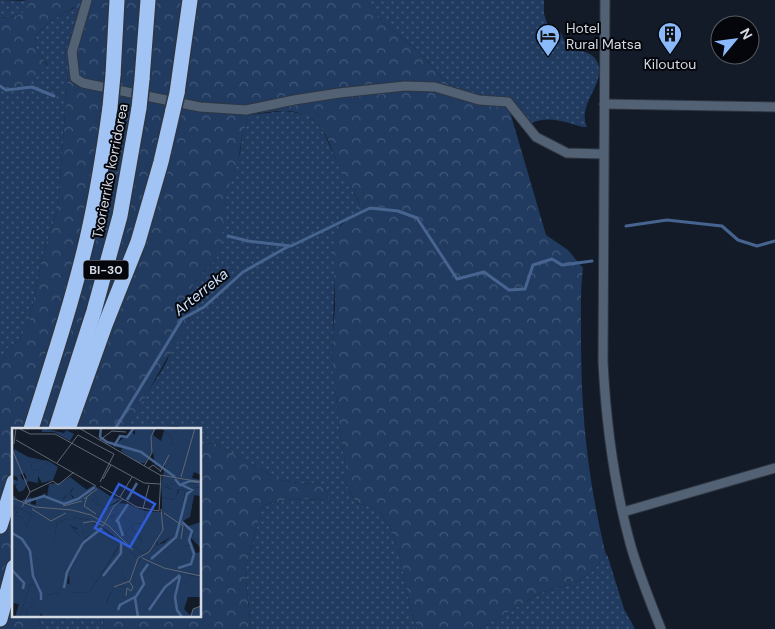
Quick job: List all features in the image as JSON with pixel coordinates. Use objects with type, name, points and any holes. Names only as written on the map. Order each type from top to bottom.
[{"type":"highway","name":"Txorierriko korridorea","points":[[31,428],[69,308],[87,238],[110,107],[117,0]]},
{"type":"highway","name":"Txorierriko korridorea","points":[[56,428],[94,311],[120,216],[139,108],[148,0]]},
{"type":"highway","points":[[68,428],[104,326],[138,242],[161,162],[177,93],[190,0]]},
{"type":"highway","points":[[0,526],[12,488]]},
{"type":"highway","points":[[0,619],[11,581]]},
{"type":"street","points":[[87,0],[72,52],[75,78],[83,83],[200,107],[246,110],[339,93],[405,86],[449,90],[479,100],[508,102],[536,137],[566,154],[604,154]]},
{"type":"street","points":[[605,0],[603,362],[605,408],[615,476],[630,544],[661,629]]},
{"type":"street","points":[[604,104],[775,107]]},
{"type":"street","points":[[623,512],[775,468]]},
{"type":"green space","points":[[0,0],[27,1],[28,7],[19,15],[0,18]]},
{"type":"green space","points":[[22,0],[367,0],[377,17],[420,53],[452,89],[508,105],[546,235],[568,250],[583,268],[581,340],[584,422],[594,501],[606,555],[592,571],[568,585],[540,593],[480,629],[418,629],[409,601],[398,551],[387,522],[376,509],[356,503],[346,484],[346,467],[338,422],[332,356],[335,306],[334,254],[338,229],[345,221],[357,213],[360,204],[341,172],[330,144],[316,122],[299,113],[280,111],[249,115],[242,137],[238,161],[225,198],[221,250],[216,259],[200,275],[192,287],[188,324],[185,331],[125,428],[12,428],[12,616],[40,616],[38,629],[0,629],[0,364],[7,349],[19,340],[29,322],[43,254],[58,208],[70,45],[78,19],[74,7],[47,24],[37,35],[36,49],[48,66],[38,76],[21,86],[0,85],[0,18],[23,13],[28,7],[27,1]]},
{"type":"green space","points":[[367,0],[544,0],[544,14],[550,32],[557,31],[561,33],[568,50],[589,53],[597,61],[599,74],[585,110],[587,127],[549,119],[528,124],[505,105],[452,89],[420,53],[377,17]]},
{"type":"green space","points":[[75,7],[78,19],[70,45],[58,208],[43,254],[29,322],[19,340],[7,349],[0,364],[0,85],[17,88],[48,65],[36,49],[37,35],[48,24]]},
{"type":"green space","points":[[284,111],[305,114],[317,123],[360,204],[357,213],[341,224],[336,236],[332,358],[338,422],[346,467],[346,484],[356,503],[376,509],[387,522],[398,551],[409,601],[418,629],[251,629],[245,570],[263,505],[292,499],[329,500],[323,484],[280,480],[212,442],[201,448],[201,428],[181,428],[178,426],[125,428],[162,370],[189,318],[192,287],[200,275],[216,259],[225,198],[240,153],[242,137],[249,115]]},
{"type":"green space","points":[[212,442],[280,480],[323,484],[329,500],[292,499],[263,505],[245,570],[251,629],[103,629],[104,616],[201,616],[201,448]]},
{"type":"green space","points":[[607,554],[624,609],[635,629],[480,629],[540,593],[581,579],[592,571]]},
{"type":"green space","points":[[40,616],[104,616],[103,629],[38,629]]},
{"type":"waterway","points":[[0,86],[6,90],[32,87],[54,96]]},
{"type":"waterway","points":[[228,236],[248,241],[291,246],[370,208],[398,211],[417,218],[457,279],[484,272],[509,290],[525,289],[533,265],[552,259],[562,265],[592,261]]},
{"type":"waterway","points":[[626,226],[667,220],[722,226],[738,240],[757,246],[775,241]]},
{"type":"waterway","name":"Arterreka","points":[[116,428],[182,319],[204,307],[243,272],[289,246]]},
{"type":"place","name":"Kiloutou","points":[[670,55]]},
{"type":"place","name":"Hotel Rural Matsa","points":[[548,57]]}]
